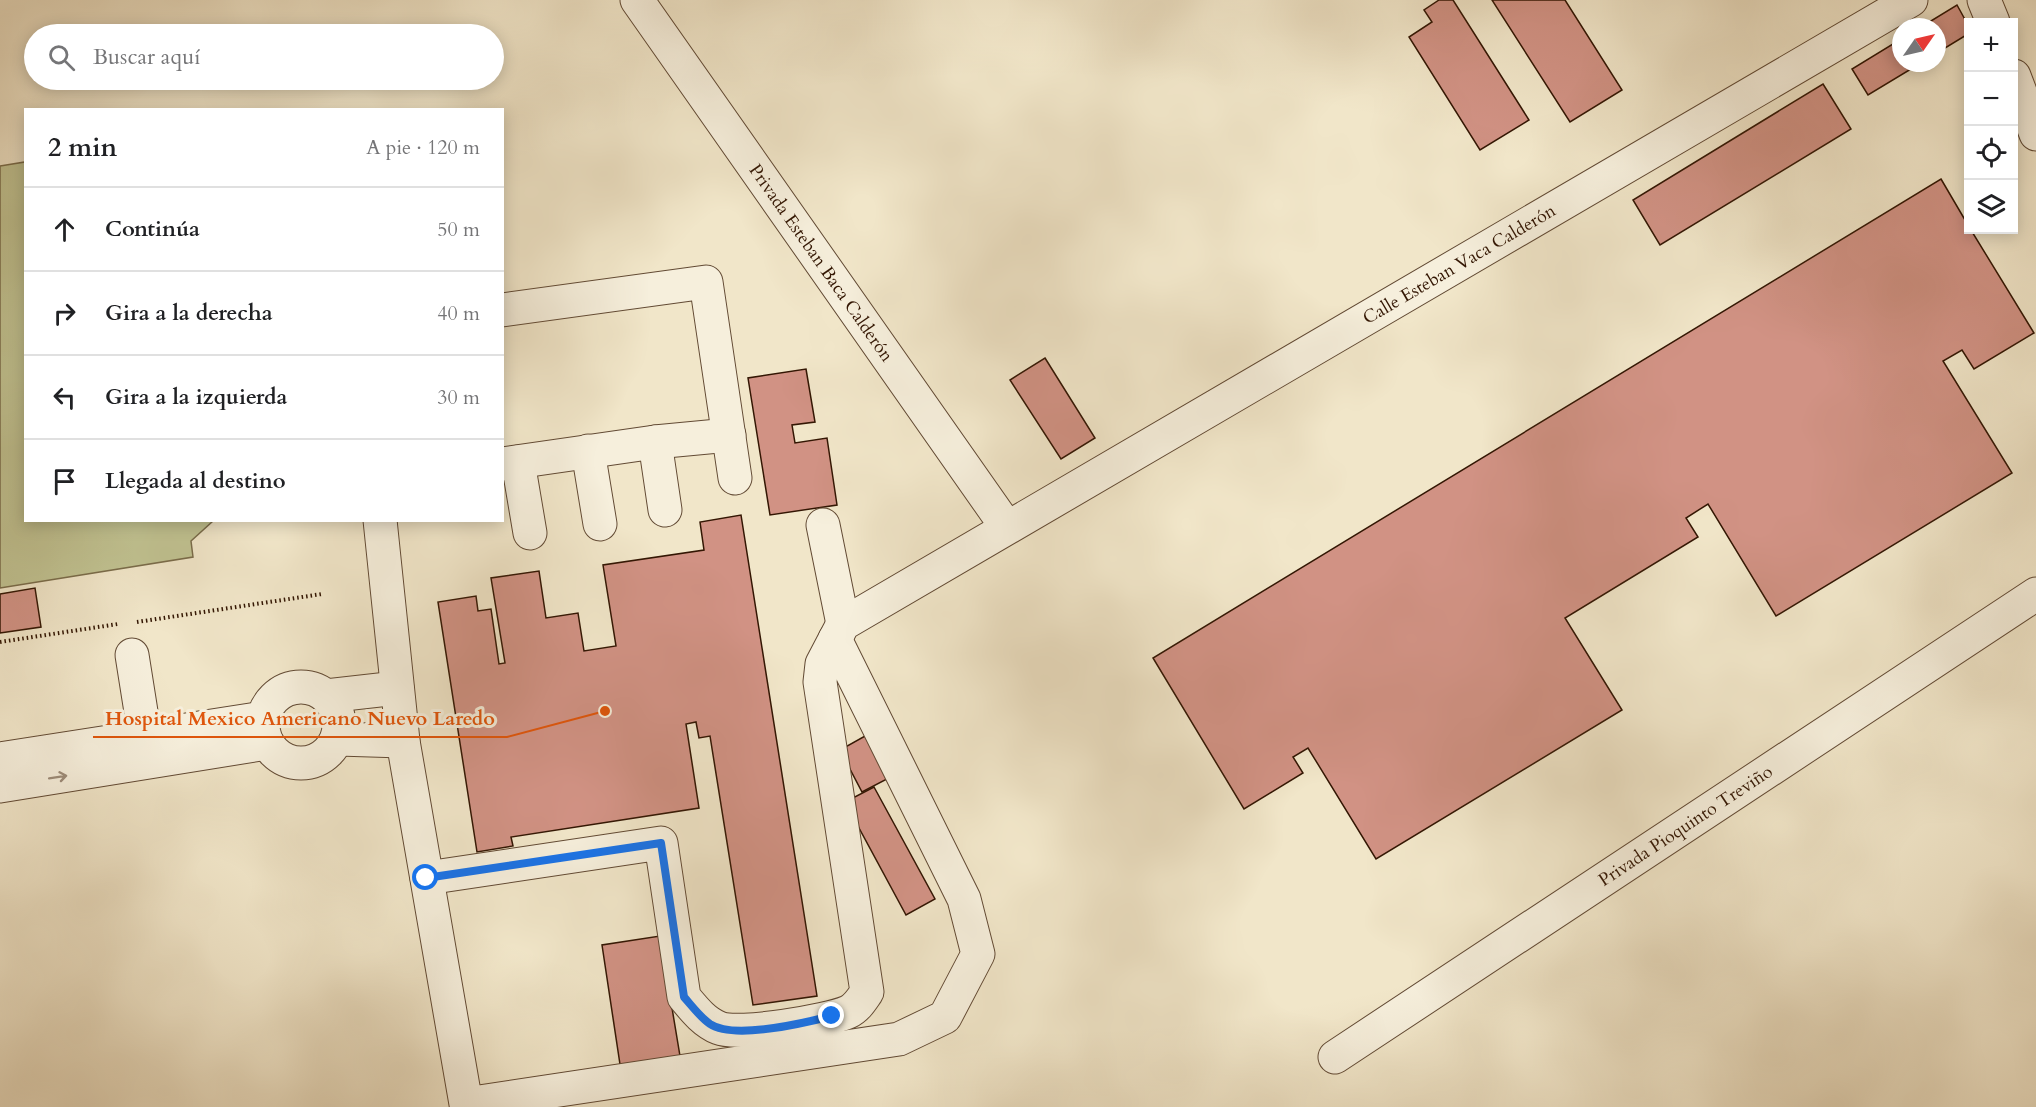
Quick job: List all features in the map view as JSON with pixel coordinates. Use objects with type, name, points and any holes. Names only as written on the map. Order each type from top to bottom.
[{"type":"street","name":"Privada Esteban Baca Calderón","points":[[637,0],[1006,526]]},
{"type":"street","name":"Calle Esteban Vaca Calderón","points":[[839,632],[1006,526],[1911,0]]},
{"type":"street","points":[[1984,0],[1991,18]]},
{"type":"street","points":[[2018,89],[2036,134]]},
{"type":"street","points":[[504,310],[706,282],[735,478]]},
{"type":"street","points":[[530,533],[510,463],[655,442],[729,435]]},
{"type":"street","points":[[655,442],[665,510]]},
{"type":"street","points":[[588,451],[600,525]]},
{"type":"street","points":[[380,522],[403,741],[466,1104],[898,1039],[945,1017],[978,954],[964,899],[839,632],[824,525]]},
{"type":"street","name":"Privada Pioquinto Treviño","points":[[1335,1057],[2036,594]]},
{"type":"street","points":[[426,878],[661,843],[684,997],[699,1014],[721,1029],[743,1031],[821,1019],[848,1012],[858,1005],[867,992],[820,682],[822,664],[839,632]]},
{"type":"street","points":[[132,655],[145,737]]},
{"type":"street","points":[[310,687],[326,696],[338,714],[340,726],[338,740],[331,751],[309,763],[296,764],[284,760],[265,731],[271,702],[285,690],[310,687]]},
{"type":"street","points":[[326,696],[397,688]]},
{"type":"street","points":[[0,786],[89,759],[145,737],[265,731]]},
{"type":"street","points":[[0,759],[89,759],[265,731]]},
{"type":"street","points":[[338,740],[403,741]]},
{"type":"path","points":[[0,642],[322,594]]},
{"type":"green space","points":[[24,162],[24,522],[212,522],[191,541],[193,557],[0,588],[0,166]]},
{"type":"building","points":[[1439,0],[1453,0],[1529,120],[1480,150],[1409,37],[1432,22],[1424,10]]},
{"type":"building","points":[[1492,0],[1565,0],[1622,90],[1570,122]]},
{"type":"building","points":[[1957,5],[1964,18],[1964,36],[1946,47],[1946,18],[1936,18]]},
{"type":"building","points":[[1892,45],[1892,72],[1906,72],[1868,95],[1852,69]]},
{"type":"building","points":[[1823,84],[1851,129],[1660,245],[1633,200]]},
{"type":"building","points":[[1941,179],[1964,218],[1964,234],[1973,234],[2034,333],[1974,369],[1962,350],[1943,361],[2012,473],[1776,616],[1708,504],[1686,518],[1698,537],[1565,618],[1622,710],[1376,859],[1308,748],[1293,757],[1303,773],[1244,809],[1153,658]]},
{"type":"building","points":[[1045,358],[1095,438],[1061,459],[1010,380]]},
{"type":"building","points":[[806,369],[815,422],[792,425],[795,443],[827,438],[837,505],[770,515],[748,378]]},
{"type":"building","points":[[741,515],[817,996],[753,1005],[710,736],[699,738],[696,722],[686,724],[699,808],[511,837],[513,846],[477,852],[438,602],[476,596],[478,611],[491,609],[499,664],[505,663],[491,578],[539,571],[546,618],[578,613],[584,651],[616,646],[603,565],[704,550],[700,522]]},
{"type":"building","points":[[35,588],[41,627],[0,633],[0,594]]},
{"type":"building","points":[[865,736],[887,779],[862,792],[840,750]]},
{"type":"building","points":[[874,787],[935,899],[906,915],[845,802]]},
{"type":"building","points":[[660,936],[681,1062],[621,1071],[602,945]]},
{"type":"place","name":"Hospital Mexico Americano Nuevo Laredo","points":[[605,711]]},
{"type":"route","points":[[426,878],[661,843],[684,997],[699,1014],[710,1024],[721,1029],[743,1031],[832,1016]]}]
